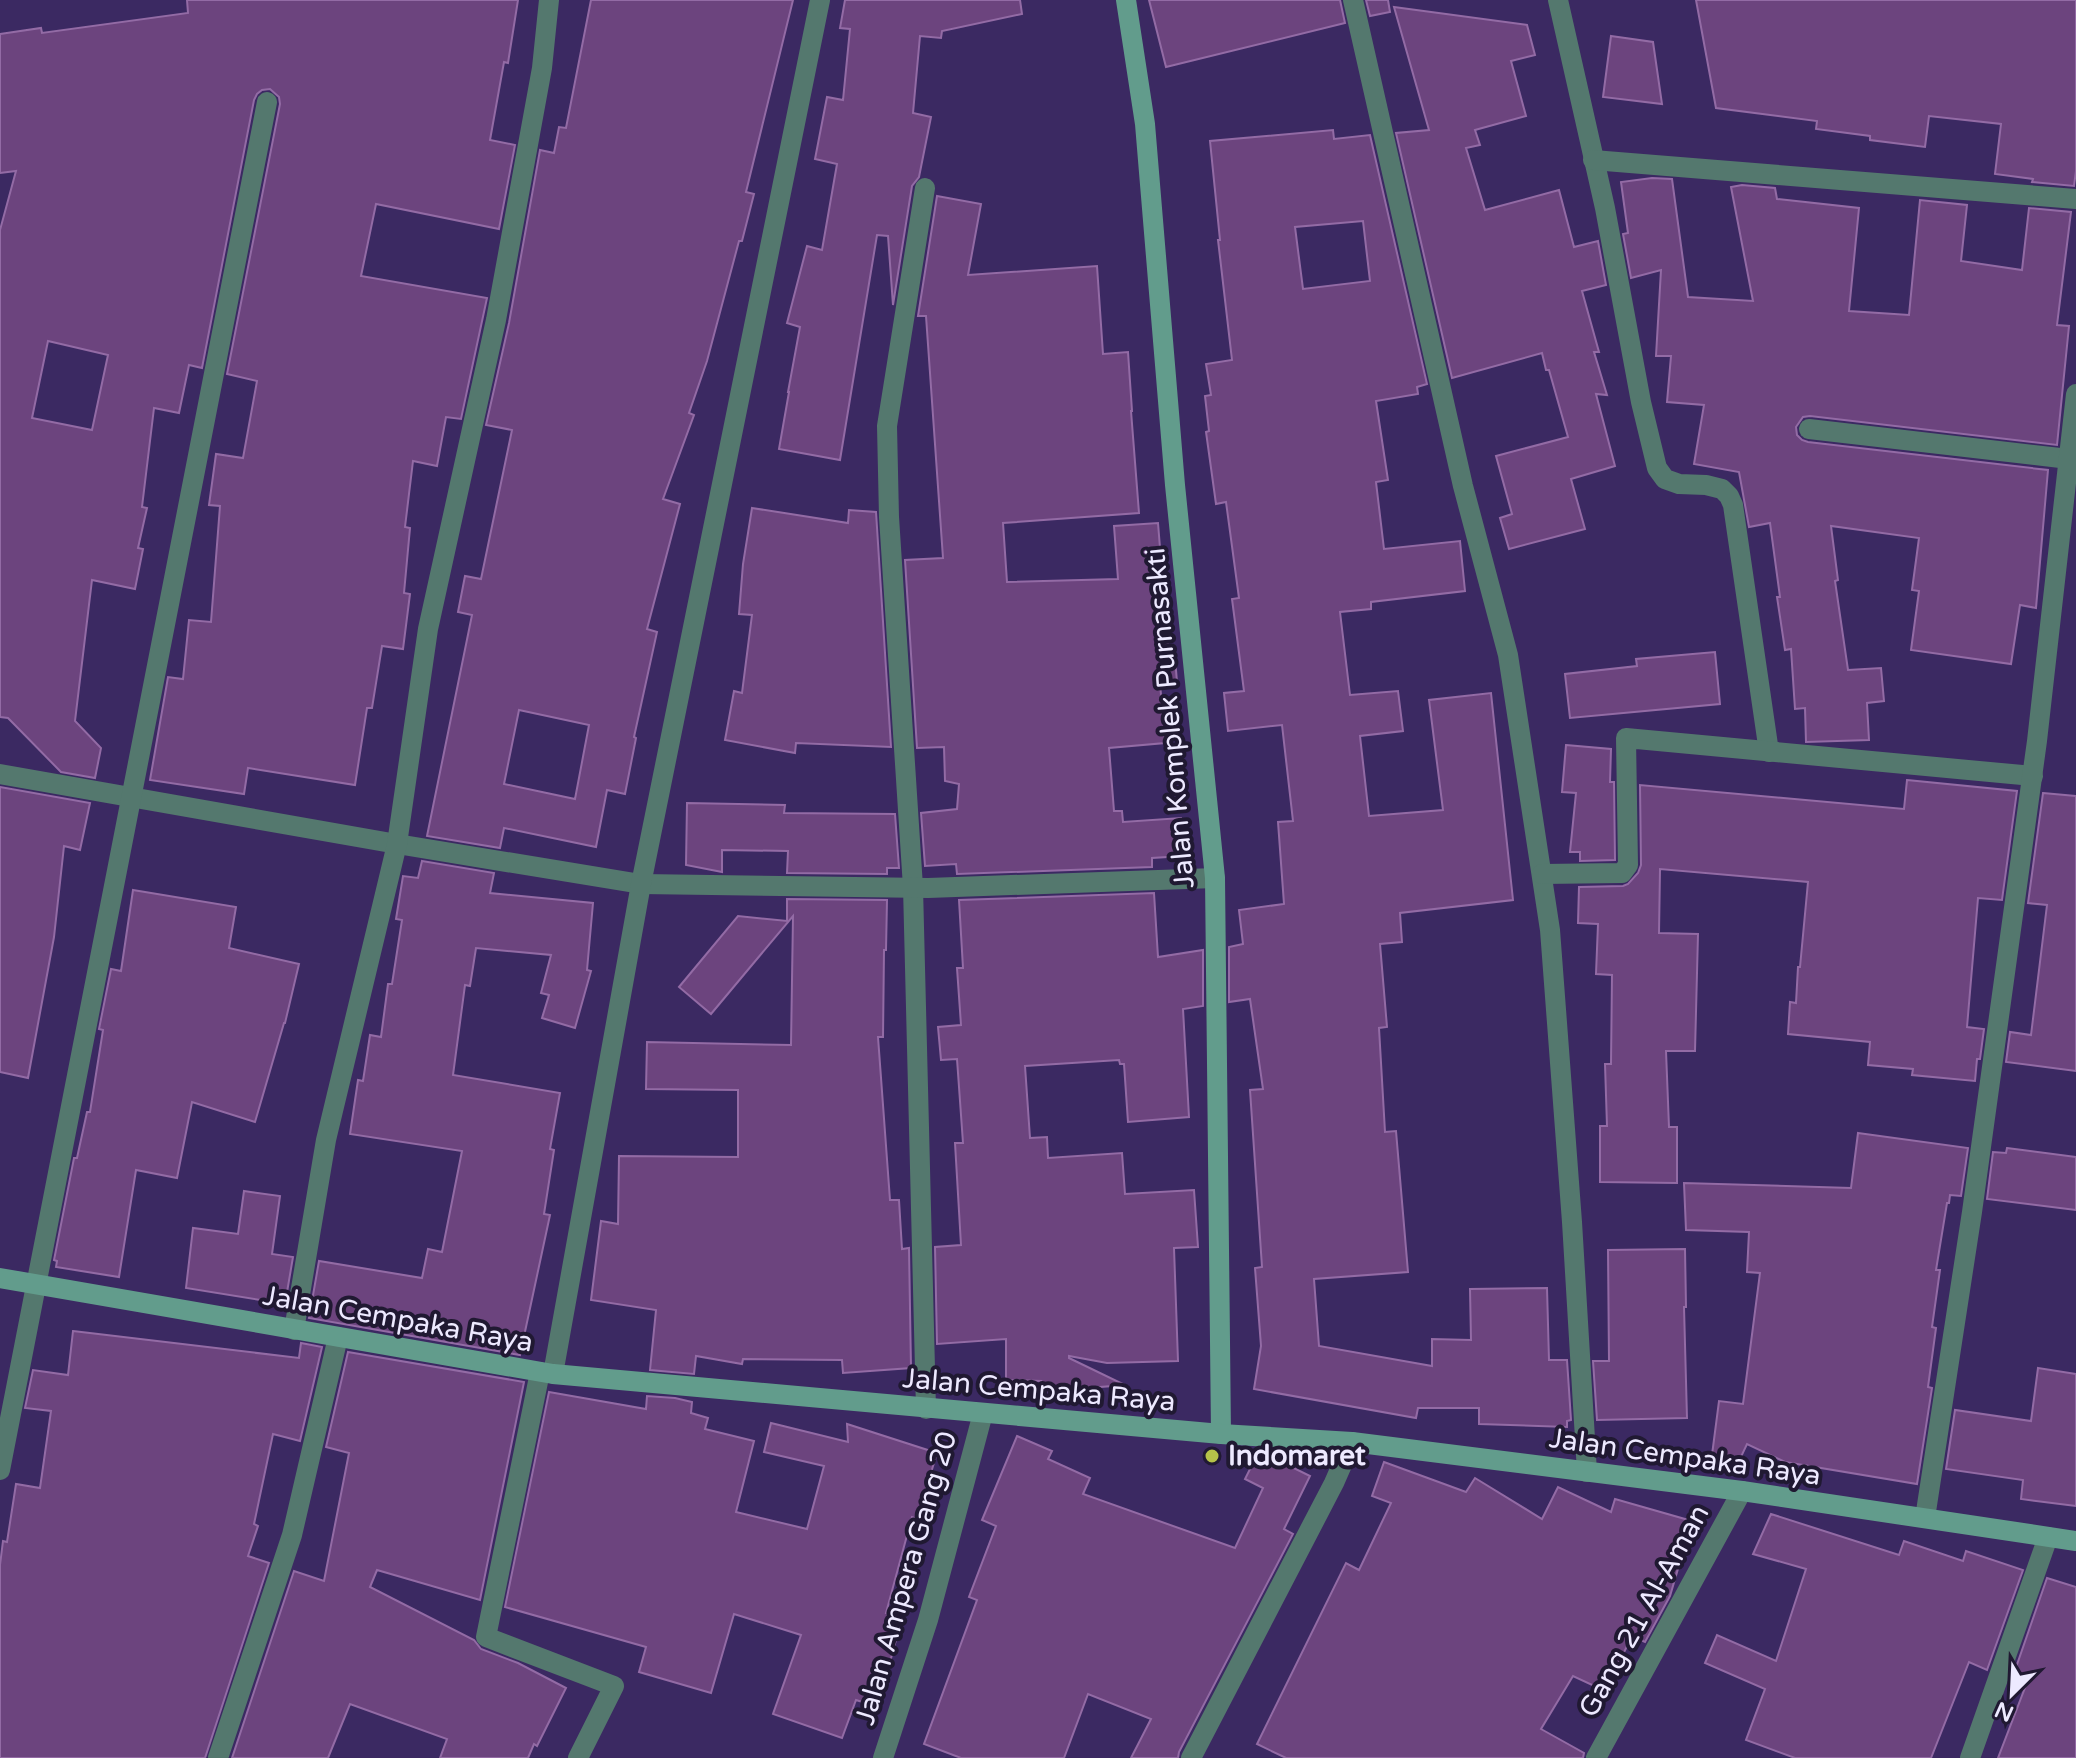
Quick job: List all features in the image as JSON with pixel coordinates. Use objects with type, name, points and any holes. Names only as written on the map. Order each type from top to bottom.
[{"type":"street","points":[[294,1330],[326,1140],[397,844],[428,629],[496,320],[542,68],[549,0]]},
{"type":"street","points":[[578,1758],[614,1686],[486,1637],[546,1373],[641,884],[820,0]]},
{"type":"street","name":"Jalan Komplek Purnasakti","points":[[1126,0],[1145,124],[1175,485],[1215,878],[1221,1434]]},
{"type":"street","points":[[1353,0],[1463,486],[1508,655],[1550,930],[1587,1472]]},
{"type":"street","points":[[1558,0],[1605,208],[1641,402],[1657,468],[1665,479],[1679,484],[1722,489],[1733,505],[1769,752]]},
{"type":"street","points":[[0,1470],[267,102]]},
{"type":"street","points":[[1593,160],[2076,199]]},
{"type":"street","points":[[925,188],[887,426],[889,517],[913,887],[926,1409]]},
{"type":"street","points":[[1925,1518],[1972,1212],[2033,776],[2076,394]]},
{"type":"street","points":[[1809,429],[2069,459]]},
{"type":"street","points":[[1542,874],[1622,873],[1628,865],[1626,738],[2033,776]]},
{"type":"street","points":[[0,774],[641,884],[913,887],[1215,878]]},
{"type":"street","name":"Jalan Cempaka Raya","points":[[0,1278],[546,1373],[926,1409],[1352,1442],[1742,1491],[2076,1541]]},
{"type":"street","points":[[218,1758],[292,1535],[338,1337]]},
{"type":"street","name":"Jalan Ampera Gang 20","points":[[883,1758],[928,1620],[983,1413]]},
{"type":"street","points":[[1191,1758],[1327,1497],[1352,1442]]},
{"type":"street","name":"Gang 21 Al-Aman","points":[[1596,1758],[1742,1491]]},
{"type":"street","points":[[1970,1758],[2048,1537]]},
{"type":"building","points":[[187,0],[518,0],[508,63],[504,62],[490,140],[515,145],[499,229],[376,204],[361,276],[487,298],[461,419],[446,417],[437,466],[413,461],[405,527],[410,528],[404,593],[410,594],[403,649],[382,646],[372,708],[367,708],[355,785],[248,768],[244,794],[150,780],[168,677],[183,679],[189,620],[211,622],[220,506],[209,505],[216,454],[243,458],[257,381],[227,374],[280,104],[279,97],[270,89],[262,90],[254,100],[202,368],[189,365],[179,413],[154,408],[142,507],[147,508],[138,548],[143,549],[135,589],[92,580],[75,721],[101,748],[95,778],[61,772],[8,718],[0,717],[0,230],[16,171],[0,173],[0,34],[41,28],[42,33],[188,13]],"holes":[[[48,341],[108,355],[92,430],[32,418]]]},
{"type":"building","points":[[591,0],[793,0],[746,192],[754,194],[742,241],[739,241],[707,361],[689,413],[694,415],[663,499],[680,504],[647,629],[657,632],[625,794],[607,790],[596,847],[504,828],[500,848],[427,836],[472,615],[458,612],[465,576],[481,579],[512,430],[486,425],[509,323],[540,150],[554,153],[559,127],[566,128]],"holes":[[[519,710],[589,725],[575,799],[504,784]]]},
{"type":"building","points":[[845,0],[1020,0],[1022,14],[942,31],[941,38],[920,36],[913,113],[931,117],[919,177],[912,186],[893,305],[888,236],[877,235],[840,460],[779,449],[800,327],[787,323],[807,246],[822,250],[837,164],[815,159],[827,97],[843,100],[850,29],[840,28]]},
{"type":"building","points":[[1149,0],[1340,0],[1345,23],[1166,67]]},
{"type":"building","points":[[1366,0],[1388,0],[1390,12],[1370,16]]},
{"type":"building","points":[[1696,0],[2076,0],[2074,186],[1995,174],[2001,124],[1929,116],[1925,147],[1816,129],[1817,121],[1716,108]]},
{"type":"building","points":[[1394,7],[1527,25],[1535,55],[1511,61],[1526,116],[1475,130],[1480,145],[1466,148],[1485,210],[1559,190],[1574,247],[1598,241],[1606,285],[1582,291],[1599,352],[1594,352],[1607,395],[1596,394],[1615,466],[1571,479],[1585,529],[1509,549],[1500,518],[1512,514],[1496,456],[1568,437],[1542,353],[1452,378],[1396,133],[1429,130]]},
{"type":"building","points":[[1611,36],[1653,42],[1662,104],[1603,97]]},
{"type":"building","points":[[1333,130],[1334,139],[1370,135],[1427,384],[1417,387],[1418,394],[1376,401],[1388,480],[1376,482],[1384,549],[1460,541],[1465,591],[1371,602],[1371,609],[1340,612],[1350,695],[1398,691],[1403,731],[1360,736],[1369,816],[1443,810],[1429,700],[1491,693],[1513,900],[1400,913],[1402,942],[1380,944],[1387,1027],[1379,1028],[1385,1132],[1396,1131],[1408,1272],[1314,1279],[1319,1346],[1432,1366],[1432,1339],[1471,1340],[1470,1289],[1547,1288],[1549,1360],[1567,1360],[1571,1420],[1567,1421],[1567,1427],[1479,1424],[1479,1408],[1418,1408],[1416,1418],[1254,1389],[1261,1346],[1255,1268],[1262,1267],[1250,1090],[1263,1089],[1250,999],[1229,1002],[1229,947],[1243,944],[1239,910],[1284,904],[1278,822],[1293,821],[1282,725],[1228,731],[1224,693],[1244,691],[1232,599],[1239,598],[1226,502],[1216,504],[1206,432],[1209,431],[1205,396],[1211,395],[1206,364],[1232,360],[1210,141]],"holes":[[[1363,221],[1370,281],[1303,289],[1295,227]]]},
{"type":"building","points":[[1672,179],[1688,297],[1753,301],[1731,187],[1775,188],[1777,199],[1859,208],[1849,311],[1909,315],[1920,200],[1967,205],[1961,261],[2022,270],[2029,208],[2071,212],[2057,325],[2069,326],[2057,445],[1810,416],[1803,417],[1796,427],[1797,435],[1808,442],[2048,470],[2036,608],[2020,605],[2011,664],[1911,650],[1919,591],[1912,590],[1919,538],[1831,526],[1838,580],[1835,581],[1848,670],[1881,668],[1884,701],[1867,703],[1869,740],[1806,742],[1805,708],[1795,709],[1791,649],[1785,650],[1770,523],[1749,527],[1739,472],[1694,464],[1704,405],[1667,402],[1671,356],[1656,356],[1661,270],[1631,278],[1623,234],[1628,233],[1621,182]]},
{"type":"building","points":[[937,196],[981,204],[968,275],[1097,266],[1103,354],[1128,352],[1139,513],[1003,523],[1007,582],[1118,579],[1114,526],[1158,523],[1168,647],[1174,646],[1177,682],[1160,683],[1165,743],[1109,748],[1114,811],[1122,811],[1123,822],[1181,818],[1183,856],[1152,858],[1152,867],[957,874],[956,864],[925,866],[921,813],[957,809],[959,784],[945,781],[944,747],[917,748],[905,560],[943,558],[926,316],[918,316]]},
{"type":"building","points":[[752,508],[848,523],[849,510],[876,512],[891,747],[796,743],[795,753],[725,740],[734,691],[742,693],[752,615],[739,614]]},
{"type":"building","points":[[1715,652],[1720,704],[1570,718],[1565,674],[1637,666],[1636,659]]},
{"type":"building","points":[[1566,745],[1611,749],[1615,860],[1580,861],[1580,852],[1570,852],[1576,793],[1562,792]]},
{"type":"building","points":[[1907,780],[2017,791],[2002,900],[1978,898],[1967,1027],[1984,1029],[1975,1081],[1912,1075],[1913,1069],[1868,1065],[1870,1042],[1788,1034],[1790,1002],[1796,1003],[1808,882],[1660,869],[1659,933],[1698,934],[1695,1051],[1666,1051],[1669,1127],[1677,1127],[1677,1183],[1600,1182],[1600,1126],[1607,1126],[1605,1064],[1611,1064],[1612,975],[1596,974],[1598,924],[1578,923],[1579,887],[1623,886],[1638,873],[1641,865],[1640,785],[1904,809]]},
{"type":"building","points":[[0,787],[90,803],[80,850],[64,846],[54,937],[28,1078],[0,1072]]},
{"type":"building","points":[[2043,793],[2076,796],[2076,1071],[2006,1062],[2010,1032],[2031,1035],[2047,905],[2028,903]]},
{"type":"building","points":[[687,803],[785,805],[784,813],[895,814],[899,868],[887,868],[887,874],[787,873],[788,851],[722,850],[722,872],[686,865]]},
{"type":"building","points":[[422,861],[494,873],[490,893],[593,903],[587,970],[591,971],[575,1028],[542,1018],[549,995],[541,993],[551,955],[476,948],[470,986],[465,985],[453,1075],[560,1093],[550,1149],[554,1150],[544,1214],[550,1215],[520,1355],[309,1318],[319,1261],[422,1278],[428,1249],[442,1252],[462,1151],[350,1134],[358,1080],[363,1081],[370,1035],[381,1037],[388,984],[392,984],[402,920],[396,919],[403,876],[418,878]]},
{"type":"building","points":[[133,890],[236,907],[229,948],[299,964],[255,1122],[192,1102],[177,1178],[136,1170],[119,1277],[56,1267],[57,1261],[54,1260],[74,1158],[77,1158],[87,1112],[90,1112],[103,1030],[99,1029],[111,969],[121,971]]},
{"type":"building","points":[[1154,893],[1158,957],[1203,950],[1203,1006],[1183,1009],[1189,1117],[1128,1122],[1124,1064],[1120,1064],[1119,1060],[1025,1066],[1030,1138],[1047,1137],[1048,1158],[1122,1153],[1125,1194],[1194,1190],[1198,1247],[1174,1248],[1178,1361],[1107,1363],[1069,1356],[1125,1385],[1036,1392],[1041,1381],[1006,1380],[1006,1339],[937,1344],[935,1247],[961,1245],[955,1143],[963,1143],[957,1059],[941,1060],[938,1027],[961,1025],[957,968],[963,968],[959,900]]},
{"type":"building","points":[[787,899],[887,900],[883,1037],[878,1037],[890,1200],[899,1200],[902,1249],[909,1248],[911,1368],[843,1373],[842,1360],[743,1359],[742,1364],[696,1356],[694,1374],[650,1370],[656,1310],[591,1300],[601,1221],[618,1224],[619,1156],[738,1157],[738,1090],[646,1089],[647,1042],[791,1045],[793,916],[711,1014],[679,987],[738,916],[787,921]]},
{"type":"building","points":[[1858,1133],[1968,1148],[1961,1196],[1950,1195],[1947,1203],[1936,1270],[1940,1270],[1928,1387],[1932,1388],[1917,1484],[1785,1462],[1747,1444],[1740,1459],[1712,1455],[1719,1401],[1743,1404],[1760,1273],[1747,1272],[1749,1232],[1686,1230],[1684,1183],[1851,1188]]},
{"type":"building","points":[[2007,1148],[2076,1157],[2076,1210],[1987,1199],[1993,1152],[2006,1153]]},
{"type":"building","points":[[244,1191],[280,1196],[272,1254],[293,1257],[285,1304],[186,1288],[193,1228],[238,1234]]},
{"type":"building","points":[[1685,1249],[1687,1418],[1597,1420],[1593,1361],[1609,1361],[1608,1250]]},
{"type":"building","points":[[73,1331],[299,1358],[301,1343],[322,1347],[300,1441],[273,1434],[254,1524],[258,1526],[248,1556],[269,1563],[205,1758],[0,1758],[0,1565],[3,1541],[7,1542],[16,1484],[40,1488],[51,1411],[25,1408],[33,1370],[68,1375]]},
{"type":"building","points":[[348,1352],[524,1382],[480,1600],[377,1570],[370,1587],[474,1640],[481,1649],[518,1663],[566,1688],[528,1758],[440,1758],[447,1739],[350,1704],[328,1758],[232,1758],[294,1571],[324,1581],[349,1453],[326,1447]]},
{"type":"building","points":[[2038,1368],[2076,1374],[2076,1506],[2021,1499],[2023,1480],[1946,1469],[1955,1410],[2031,1421]]},
{"type":"building","points":[[549,1392],[646,1409],[647,1396],[692,1402],[691,1413],[708,1418],[705,1429],[754,1441],[736,1512],[807,1529],[824,1466],[764,1452],[771,1423],[848,1442],[847,1424],[937,1453],[917,1519],[912,1517],[886,1613],[902,1618],[890,1662],[884,1660],[869,1704],[856,1700],[842,1738],[773,1714],[801,1635],[734,1614],[711,1693],[639,1672],[646,1647],[505,1607]]},
{"type":"building","points":[[1017,1436],[1052,1451],[1048,1459],[1090,1478],[1083,1494],[1235,1548],[1263,1488],[1245,1479],[1259,1451],[1310,1476],[1284,1529],[1293,1534],[1178,1758],[1131,1758],[1151,1719],[1088,1694],[1064,1758],[961,1758],[924,1744],[977,1600],[969,1597],[996,1526],[982,1520]]},
{"type":"building","points":[[1384,1462],[1466,1492],[1475,1478],[1542,1519],[1558,1487],[1611,1512],[1615,1499],[1692,1521],[1670,1596],[1645,1642],[1632,1636],[1605,1691],[1573,1676],[1541,1729],[1584,1753],[1583,1758],[1286,1758],[1257,1744],[1346,1563],[1359,1570],[1391,1503],[1372,1496]]},
{"type":"building","points":[[1771,1514],[1899,1555],[1904,1541],[1963,1561],[1966,1551],[2023,1570],[1987,1670],[1969,1662],[1931,1758],[1795,1758],[1746,1740],[1765,1689],[1705,1663],[1717,1635],[1776,1661],[1806,1569],[1753,1554]]},
{"type":"building","points":[[2047,1578],[2076,1587],[2076,1758],[1998,1758],[2026,1685],[2012,1679]]},
{"type":"place","name":"Indomaret","points":[[1212,1456]]}]
